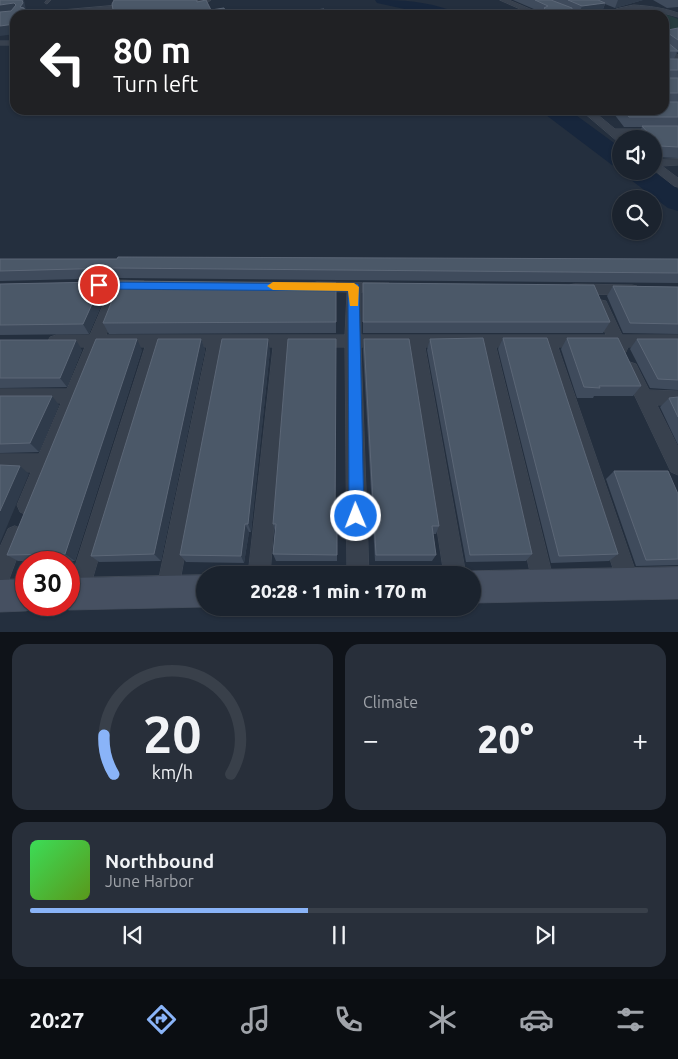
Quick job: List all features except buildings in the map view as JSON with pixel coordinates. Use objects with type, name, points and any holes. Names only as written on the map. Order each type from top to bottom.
[{"type":"street","points":[[166,4],[208,0]]},
{"type":"street","points":[[503,0],[528,10]]},
{"type":"street","points":[[646,0],[668,10]]},
{"type":"street","points":[[88,10],[136,6]]},
{"type":"street","points":[[620,10],[642,8],[655,10]]},
{"type":"street","points":[[592,115],[612,132]]},
{"type":"street","points":[[662,133],[678,132]]},
{"type":"street","points":[[662,163],[678,162]]},
{"type":"street","points":[[662,171],[678,184]]},
{"type":"street","points":[[0,574],[94,341],[119,285]]},
{"type":"street","points":[[69,286],[158,285]]},
{"type":"street","points":[[305,286],[394,287]]},
{"type":"street","points":[[354,287],[353,341],[358,566]]},
{"type":"street","points":[[564,289],[650,290]]},
{"type":"street","points":[[594,289],[616,340],[678,465]]},
{"type":"street","points":[[487,340],[544,586]]},
{"type":"street","points":[[548,340],[630,584]]},
{"type":"street","points":[[260,566],[281,341]]},
{"type":"street","points":[[416,341],[454,566]]},
{"type":"street","points":[[38,342],[678,341]]},
{"type":"street","points":[[80,572],[155,342]]},
{"type":"street","points":[[168,592],[216,342]]},
{"type":"street","points":[[0,396],[72,396]]},
{"type":"street","points":[[645,397],[678,398]]},
{"type":"street","points":[[0,463],[44,463]]},
{"type":"street","points":[[481,587],[678,584]]},
{"type":"street","points":[[80,594],[196,591]]},
{"type":"street","points":[[0,596],[15,595]]},
{"type":"green space","points":[[669,16],[678,19],[678,29],[669,30]]},
{"type":"waterway","points":[[383,0],[433,10]]},
{"type":"waterway","points":[[561,115],[612,153]]},
{"type":"waterway","points":[[648,180],[678,202]]},
{"type":"slow traffic","points":[[273,286],[354,287],[354,303]]},
{"type":"route","points":[[99,285],[354,287],[356,516]]}]
